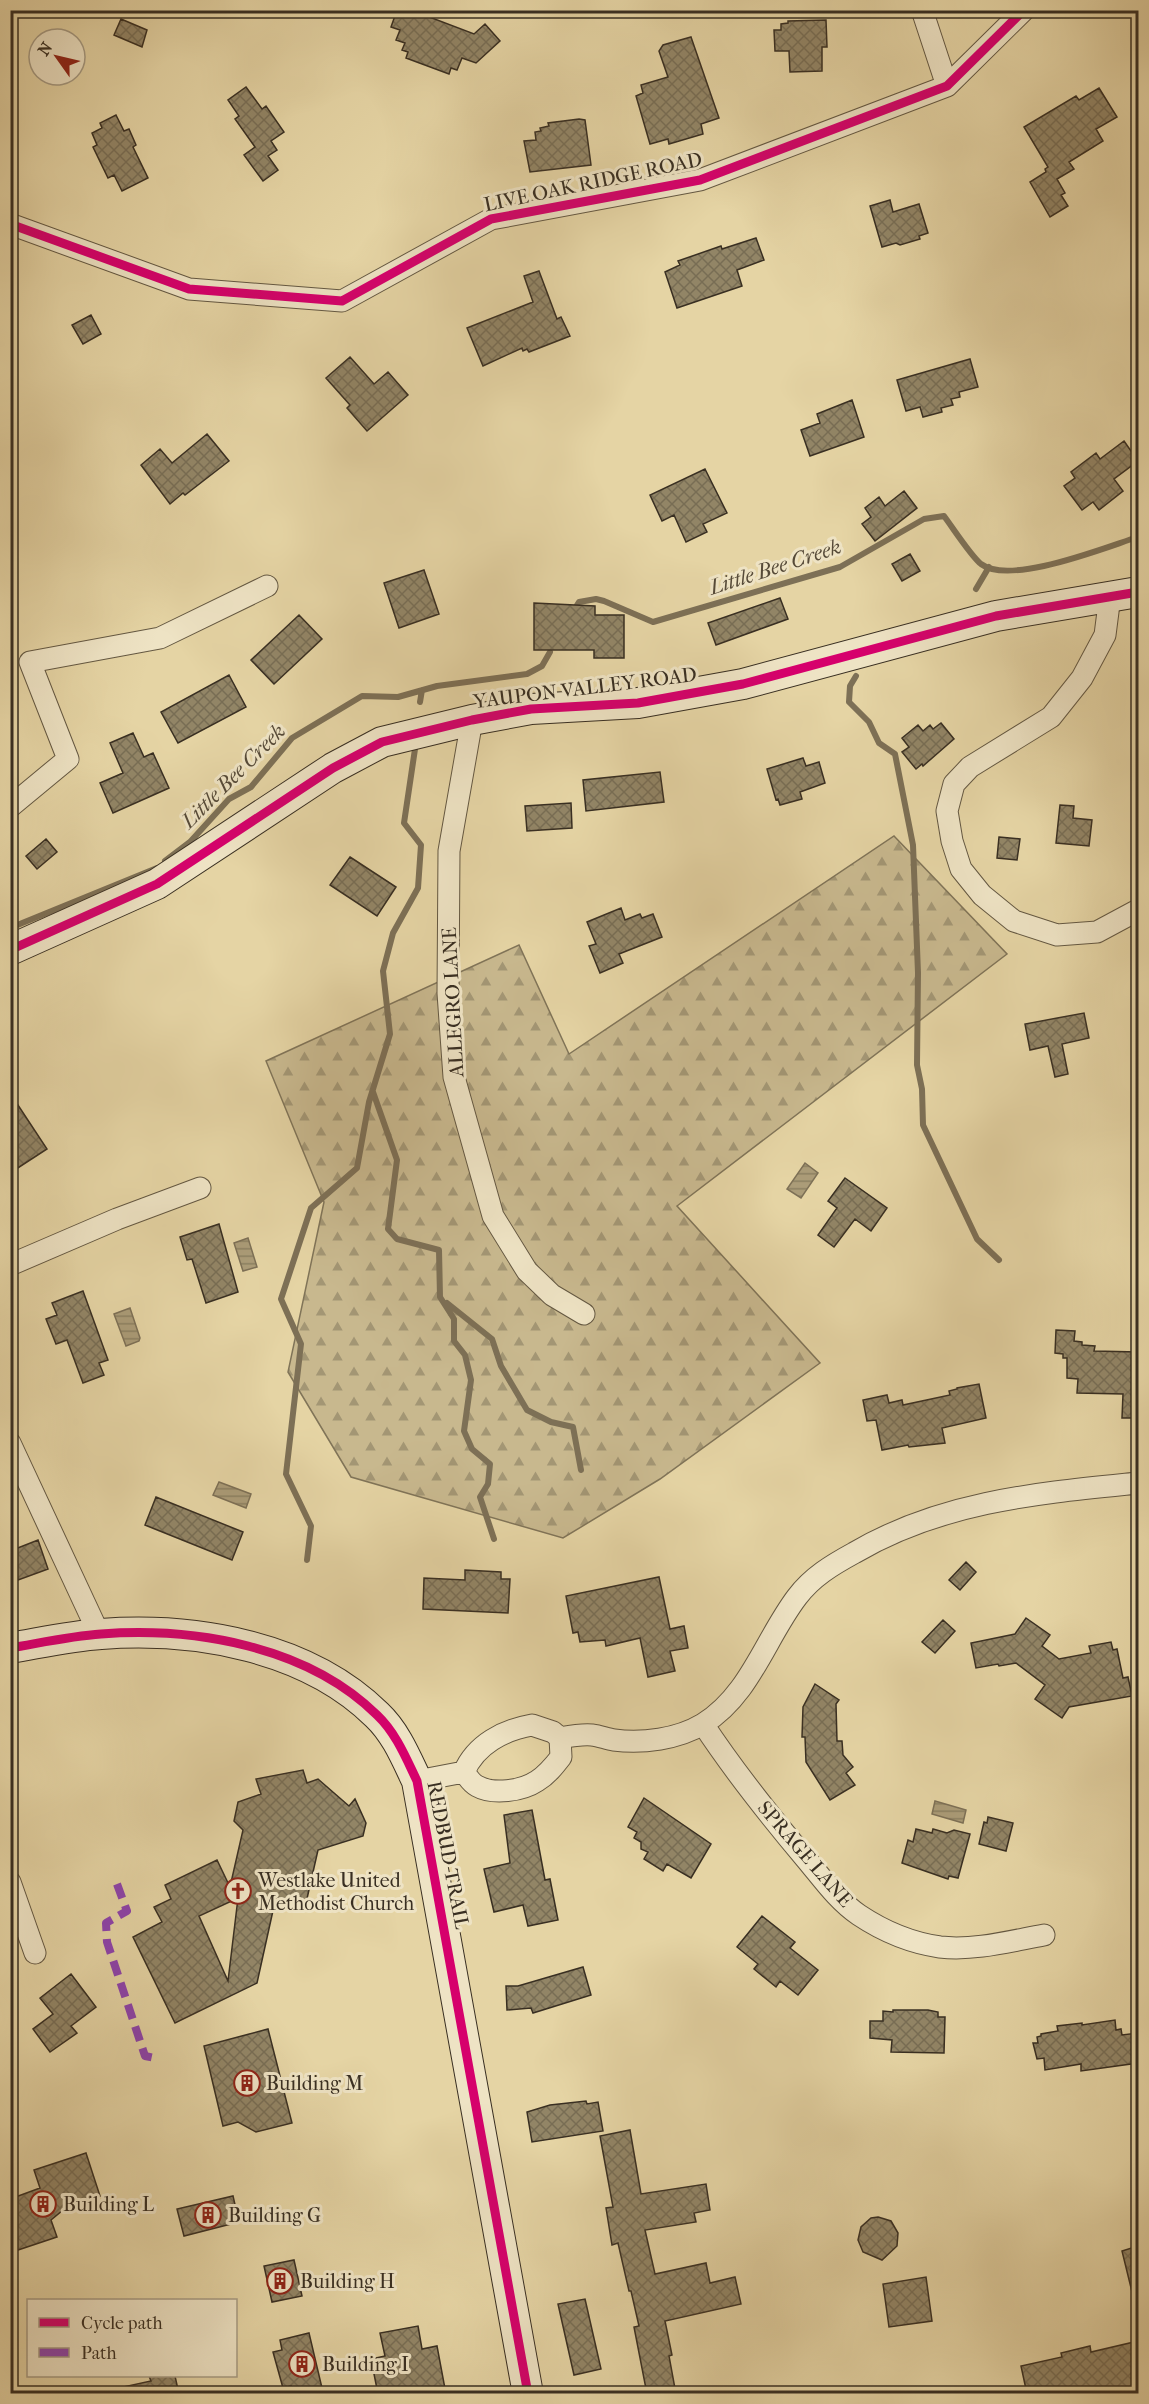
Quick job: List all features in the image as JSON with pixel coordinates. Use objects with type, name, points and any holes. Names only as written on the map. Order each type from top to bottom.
[{"type":"street","points":[[922,10],[947,86]]},
{"type":"street","name":"LIVE OAK RIDGE ROAD","points":[[10,224],[189,289],[342,301],[491,219],[700,180],[947,86],[1024,10]]},
{"type":"street","points":[[10,807],[68,759],[30,662],[160,638],[267,586]]},
{"type":"street","points":[[1124,594],[1082,678],[1050,717],[970,767],[954,784],[947,811],[952,842],[962,868],[982,895],[1014,921],[1057,935],[1097,932],[1138,910]]},
{"type":"street","name":"YAUPON VALLEY ROAD","points":[[10,950],[157,884],[333,768],[382,742],[472,720],[531,710],[638,703],[743,684],[996,616],[1124,594]]},
{"type":"street","name":"ALLEGRO LANE","points":[[472,720],[449,851],[448,993],[454,1077],[493,1216],[527,1271],[552,1295],[584,1314]]},
{"type":"street","points":[[10,1265],[117,1219],[200,1188]]},
{"type":"street","points":[[10,1443],[99,1634]]},
{"type":"street","points":[[464,1772],[469,1761],[481,1748],[512,1728],[532,1725],[553,1732],[560,1738],[593,1735],[615,1740],[676,1736],[703,1724],[729,1702],[748,1679],[781,1619],[798,1595],[822,1571],[872,1542],[939,1515],[980,1504],[1033,1493],[1138,1483]]},
{"type":"street","name":"REDBUD TRAIL","points":[[10,1648],[99,1634],[148,1632],[198,1636],[261,1650],[310,1668],[348,1690],[378,1716],[399,1743],[417,1781],[528,2394]]},
{"type":"street","name":"SPRAGE LANE","points":[[703,1724],[727,1761],[763,1808],[830,1888],[858,1915],[898,1935],[920,1943],[943,1947],[990,1945],[1044,1935]]},
{"type":"street","points":[[464,1772],[474,1785],[488,1791],[514,1790],[535,1783],[548,1773],[561,1757],[560,1738]]},
{"type":"street","points":[[417,1781],[464,1772]]},
{"type":"street","points":[[10,1882],[34,1953]]},
{"type":"green space","points":[[894,836],[1007,954],[677,1206],[820,1363],[660,1479],[563,1538],[351,1477],[288,1372],[324,1202],[266,1061],[519,945],[569,1054]]},
{"type":"shaded area","points":[[805,1163],[818,1173],[801,1198],[787,1189]]},
{"type":"shaded area","points":[[248,1238],[257,1267],[243,1271],[234,1243]]},
{"type":"shaded area","points":[[130,1308],[140,1338],[139,1341],[126,1346],[114,1314]]},
{"type":"shaded area","points":[[219,1482],[251,1494],[246,1508],[213,1495]]},
{"type":"shaded area","points":[[935,1801],[966,1810],[963,1823],[932,1814]]},
{"type":"building","points":[[397,10],[411,10],[474,34],[485,24],[500,41],[476,63],[462,58],[457,70],[451,68],[449,74],[406,58],[408,52],[402,50],[405,43],[396,40],[400,30],[391,27]]},
{"type":"building","points":[[121,19],[147,30],[142,47],[114,35]]},
{"type":"building","points":[[826,20],[827,47],[822,47],[822,71],[790,72],[789,51],[775,51],[774,30],[781,30],[781,24],[788,23],[788,21]]},
{"type":"building","points":[[691,37],[719,118],[701,124],[703,134],[669,144],[668,139],[650,144],[636,96],[643,93],[641,85],[668,77],[659,51],[663,45]]},
{"type":"building","points":[[246,87],[262,109],[266,106],[284,132],[271,141],[277,150],[268,156],[278,170],[263,181],[244,155],[255,147],[235,119],[239,116],[228,100]]},
{"type":"building","points":[[1099,88],[1117,117],[1096,129],[1103,141],[1069,162],[1074,169],[1057,179],[1065,193],[1061,195],[1068,206],[1050,217],[1030,182],[1046,172],[1045,169],[1048,167],[1024,127],[1076,96],[1079,100]]},
{"type":"building","points":[[116,115],[124,131],[129,129],[136,145],[133,147],[148,178],[122,191],[114,175],[108,178],[93,147],[97,145],[92,133],[102,128],[100,123]]},
{"type":"building","points":[[585,120],[591,165],[530,172],[524,141],[536,140],[535,132],[549,126],[548,123]]},
{"type":"building","points":[[890,200],[893,212],[919,204],[928,233],[919,236],[920,239],[882,247],[870,206]]},
{"type":"building","points":[[756,238],[764,260],[737,270],[742,286],[677,308],[665,272],[680,265],[678,261],[721,246],[722,249]]},
{"type":"building","points":[[539,271],[557,319],[561,317],[570,336],[529,352],[527,349],[523,351],[522,348],[483,366],[467,328],[533,302],[524,276]]},
{"type":"building","points":[[91,315],[101,334],[83,344],[72,325]]},
{"type":"building","points":[[350,357],[374,384],[388,372],[408,395],[367,431],[347,408],[350,405],[326,378]]},
{"type":"building","points":[[970,359],[978,387],[959,392],[960,397],[951,399],[953,405],[941,408],[942,412],[923,417],[920,407],[906,411],[897,380]]},
{"type":"building","points":[[852,400],[864,437],[810,456],[801,430],[820,423],[817,414]]},
{"type":"building","points":[[207,434],[229,461],[170,504],[141,465],[160,449],[172,463]]},
{"type":"building","points":[[1124,441],[1138,461],[1114,479],[1123,491],[1099,510],[1093,502],[1082,510],[1064,486],[1075,478],[1071,472],[1096,453],[1100,459]]},
{"type":"building","points":[[705,469],[727,513],[703,524],[707,532],[686,542],[674,515],[662,521],[650,495]]},
{"type":"building","points":[[904,491],[917,508],[875,541],[862,524],[871,517],[865,508],[879,497],[885,506]]},
{"type":"building","points":[[910,554],[920,571],[902,581],[892,564]]},
{"type":"building","points":[[424,570],[439,614],[399,628],[384,583]]},
{"type":"building","points":[[780,598],[788,619],[716,645],[708,623]]},
{"type":"building","points":[[534,603],[595,606],[595,615],[624,615],[624,658],[594,658],[594,650],[534,650]]},
{"type":"building","points":[[299,615],[322,639],[274,684],[251,660]]},
{"type":"building","points":[[229,675],[246,707],[178,743],[161,712]]},
{"type":"building","points":[[941,723],[954,739],[923,766],[922,764],[916,769],[902,752],[909,747],[902,738],[918,725],[923,731],[930,725],[933,729]]},
{"type":"building","points":[[133,733],[144,757],[153,753],[169,788],[113,813],[100,783],[123,773],[110,743]]},
{"type":"building","points":[[803,758],[806,766],[819,762],[825,783],[800,792],[802,799],[780,805],[778,799],[776,800],[767,769]]},
{"type":"building","points":[[660,772],[664,802],[586,811],[583,780]]},
{"type":"building","points":[[571,803],[572,828],[527,831],[525,806]]},
{"type":"building","points":[[1060,805],[1074,806],[1073,818],[1092,820],[1089,846],[1056,843]]},
{"type":"building","points":[[999,837],[1020,839],[1017,860],[997,858]]},
{"type":"building","points":[[46,839],[57,852],[37,869],[26,856]]},
{"type":"building","points":[[350,857],[396,887],[377,916],[330,885]]},
{"type":"building","points":[[621,908],[625,920],[640,914],[642,918],[653,914],[662,937],[619,954],[623,963],[600,973],[589,946],[596,944],[587,922]]},
{"type":"building","points":[[1084,1013],[1089,1038],[1062,1044],[1068,1074],[1055,1077],[1048,1046],[1030,1050],[1025,1024]]},
{"type":"building","points":[[10,1093],[47,1149],[10,1173]]},
{"type":"building","points":[[845,1178],[887,1208],[871,1231],[855,1219],[834,1247],[818,1235],[837,1208],[828,1201]]},
{"type":"building","points":[[219,1224],[238,1292],[206,1303],[192,1259],[187,1260],[180,1237]]},
{"type":"building","points":[[83,1291],[108,1360],[99,1363],[104,1375],[83,1383],[67,1340],[56,1344],[46,1319],[57,1315],[52,1303]]},
{"type":"building","points":[[1056,1330],[1075,1331],[1074,1341],[1082,1342],[1082,1345],[1095,1346],[1094,1351],[1138,1352],[1138,1418],[1122,1418],[1123,1394],[1077,1393],[1078,1379],[1067,1378],[1067,1358],[1063,1358],[1063,1354],[1055,1353]]},
{"type":"building","points":[[979,1384],[986,1418],[942,1428],[945,1443],[909,1447],[908,1445],[882,1450],[876,1420],[867,1421],[863,1400],[887,1395],[889,1403],[902,1400],[903,1405],[950,1395],[949,1391]]},
{"type":"building","points":[[156,1497],[243,1532],[232,1560],[145,1525]]},
{"type":"building","points":[[38,1540],[48,1569],[10,1583],[10,1551]]},
{"type":"building","points":[[966,1562],[976,1572],[960,1590],[949,1580]]},
{"type":"building","points":[[465,1570],[501,1572],[501,1579],[510,1579],[508,1613],[423,1609],[424,1578],[465,1580]]},
{"type":"building","points":[[659,1577],[670,1629],[684,1626],[688,1648],[670,1651],[675,1671],[648,1677],[640,1638],[606,1646],[605,1640],[580,1642],[578,1632],[573,1633],[566,1596]]},
{"type":"building","points":[[1026,1618],[1050,1635],[1042,1646],[1059,1659],[1091,1653],[1089,1646],[1111,1642],[1113,1650],[1117,1649],[1123,1678],[1128,1677],[1132,1696],[1069,1707],[1062,1718],[1035,1699],[1045,1685],[1016,1663],[976,1668],[971,1643],[1015,1634]]},
{"type":"building","points":[[943,1620],[955,1631],[935,1653],[922,1642]]},
{"type":"building","points":[[815,1684],[839,1700],[836,1704],[837,1741],[842,1741],[843,1755],[853,1767],[846,1773],[855,1785],[830,1800],[806,1762],[805,1737],[802,1737],[803,1707]]},
{"type":"building","name":"Westlake United Methodist Church","points":[[303,1770],[307,1783],[318,1779],[349,1806],[355,1799],[366,1823],[363,1836],[318,1850],[306,1903],[276,1897],[257,1983],[175,2023],[133,1937],[162,1922],[154,1907],[171,1899],[165,1885],[217,1860],[230,1887],[243,1830],[234,1821],[238,1802],[261,1794],[256,1779]],"holes":[[[238,1898],[228,1981],[199,1916]]]},
{"type":"building","points":[[644,1798],[711,1844],[691,1878],[667,1864],[663,1871],[644,1859],[648,1852],[641,1849],[641,1842],[634,1838],[637,1832],[628,1827]]},
{"type":"building","points":[[532,1810],[545,1880],[550,1879],[558,1920],[528,1926],[523,1905],[494,1912],[484,1869],[510,1863],[504,1815]]},
{"type":"building","points":[[988,1817],[1013,1823],[1006,1851],[979,1844],[984,1822],[987,1823]]},
{"type":"building","points":[[916,1829],[932,1833],[933,1829],[947,1833],[954,1830],[970,1834],[958,1878],[949,1876],[948,1879],[902,1863],[908,1840],[913,1842]]},
{"type":"building","points":[[762,1916],[795,1942],[790,1948],[818,1970],[798,1995],[780,1981],[776,1987],[754,1969],[758,1964],[737,1947]]},
{"type":"building","points":[[583,1967],[591,1995],[533,2013],[531,2008],[507,2010],[506,1986],[518,1986]]},
{"type":"building","points":[[71,1974],[96,2007],[71,2026],[77,2033],[50,2052],[33,2029],[53,2014],[40,1998]]},
{"type":"building","points":[[893,2010],[928,2010],[938,2012],[938,2017],[945,2017],[944,2053],[891,2052],[892,2040],[870,2038],[870,2021],[883,2021],[883,2011],[893,2012]]},
{"type":"building","points":[[1115,2020],[1116,2030],[1121,2029],[1122,2035],[1138,2033],[1138,2063],[1081,2071],[1081,2064],[1045,2070],[1044,2058],[1037,2059],[1033,2043],[1038,2043],[1037,2037],[1041,2034],[1058,2031],[1057,2026]]},
{"type":"building","name":"Building M","points":[[268,2029],[292,2123],[256,2132],[238,2122],[223,2126],[204,2046]]},
{"type":"building","points":[[586,2101],[587,2104],[598,2102],[603,2131],[532,2142],[527,2112],[550,2105]]},
{"type":"building","points":[[630,2130],[641,2194],[706,2184],[710,2210],[694,2213],[696,2222],[645,2230],[655,2274],[706,2263],[710,2283],[735,2277],[741,2304],[665,2321],[672,2355],[669,2356],[676,2394],[647,2394],[634,2327],[639,2326],[631,2291],[629,2291],[618,2243],[612,2245],[606,2208],[613,2207],[600,2136]]},
{"type":"building","name":"Building L","points":[[86,2153],[100,2196],[68,2206],[51,2220],[57,2237],[15,2251],[10,2238],[10,2199],[40,2188],[34,2170]]},
{"type":"building","name":"Building G","points":[[233,2196],[239,2222],[184,2236],[177,2209]]},
{"type":"building","points":[[878,2217],[891,2221],[898,2233],[897,2246],[882,2260],[863,2252],[858,2240],[861,2227],[871,2218]]},
{"type":"building","points":[[1138,2246],[1138,2295],[1133,2296],[1122,2251]]},
{"type":"building","name":"Building H","points":[[294,2260],[302,2296],[272,2302],[264,2266]]},
{"type":"building","points":[[926,2277],[932,2321],[889,2327],[883,2284]]},
{"type":"building","points":[[585,2299],[601,2369],[574,2375],[558,2304]]},
{"type":"building","points":[[418,2326],[422,2349],[437,2346],[446,2394],[378,2394],[371,2359],[385,2356],[380,2333]]},
{"type":"building","name":"Building I","points":[[309,2333],[322,2388],[303,2394],[293,2394],[291,2386],[283,2388],[273,2352],[282,2350],[280,2340]]},
{"type":"building","points":[[1134,2342],[1138,2359],[1138,2394],[1027,2394],[1021,2366],[1062,2357],[1061,2353],[1090,2346],[1091,2352]]},
{"type":"building","points":[[149,2377],[175,2377],[179,2394],[123,2394],[123,2387],[151,2381]]},
{"type":"waterway","name":"Little Bee Creek","points":[[574,610],[579,602],[596,599],[653,622],[840,567],[924,519],[944,516],[977,560],[995,570],[1035,568],[1082,556],[1138,537]]},
{"type":"waterway","points":[[976,589],[989,567]]},
{"type":"waterway","name":"Little Bee Creek","points":[[165,861],[190,842],[229,799],[251,787],[292,738],[362,696],[398,697],[437,686],[527,674],[542,666],[550,652]]},
{"type":"waterway","points":[[856,676],[850,686],[849,702],[869,722],[879,743],[895,754],[913,845],[918,973],[917,1065],[922,1089],[923,1125],[977,1239],[999,1260]]},
{"type":"waterway","points":[[420,702],[422,690]]},
{"type":"waterway","points":[[307,1560],[311,1526],[286,1474],[301,1344],[281,1299],[311,1208],[357,1168],[369,1102],[390,1034],[383,971],[393,933],[418,888],[421,845],[404,823],[415,749]]},
{"type":"waterway","name":"Little Bee Creek","points":[[10,928],[157,868]]},
{"type":"waterway","points":[[373,1092],[397,1160],[388,1229],[397,1239],[439,1250],[440,1297],[454,1319],[454,1341],[465,1355],[471,1380],[464,1431],[472,1449],[490,1464],[488,1484],[480,1497],[494,1539]]},
{"type":"waterway","points":[[447,1303],[492,1339],[501,1366],[527,1410],[551,1422],[573,1427],[581,1470]]},
{"type":"marked path","points":[[117,1884],[127,1911],[106,1923],[107,1942],[145,2056],[159,2059]]},
{"type":"cycle path","points":[[10,224],[189,289],[342,301],[491,219],[700,180],[947,86],[1024,10]]},
{"type":"cycle path","points":[[10,950],[157,884],[333,768],[382,742],[472,720],[531,709],[638,703],[743,684],[996,616],[1138,592]]},
{"type":"cycle path","points":[[10,1648],[101,1634],[174,1634],[211,1638],[284,1657],[318,1672],[349,1691],[377,1715],[390,1730],[417,1781],[528,2394]]},
{"type":"place","name":"Westlake United Methodist Church","points":[[238,1891]]},
{"type":"place","name":"Building M","points":[[247,2083]]},
{"type":"place","name":"Building L","points":[[43,2204]]},
{"type":"place","name":"Building G","points":[[208,2215]]},
{"type":"place","name":"Building H","points":[[280,2281]]},
{"type":"place","name":"Building I","points":[[302,2364]]}]
